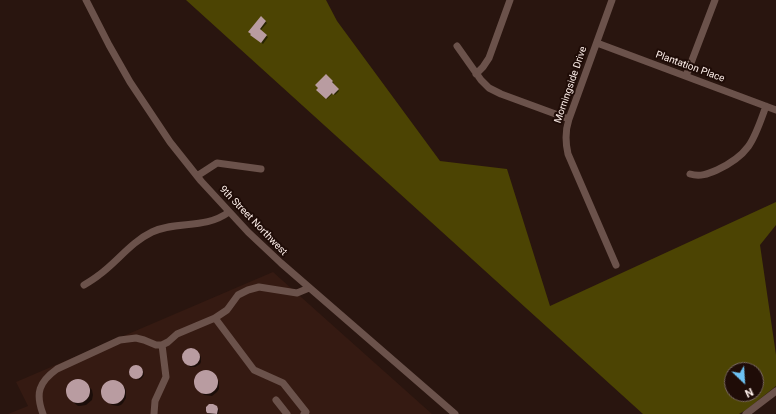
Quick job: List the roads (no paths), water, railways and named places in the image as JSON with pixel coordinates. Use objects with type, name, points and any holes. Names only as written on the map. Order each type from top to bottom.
[{"type":"street","name":"9th Street Northwest","points":[[86,0],[130,82],[170,142],[196,176],[228,212],[259,243],[309,288],[455,414]]},
{"type":"street","points":[[476,74],[489,58],[510,0]]},
{"type":"street","name":"Morningside Drive","points":[[612,0],[569,119],[566,133],[566,146],[568,154],[616,265]]},
{"type":"street","points":[[686,76],[715,0]]},
{"type":"street","name":"Plantation Place","points":[[596,43],[776,110]]},
{"type":"street","points":[[457,46],[485,85],[494,91],[569,119]]},
{"type":"street","points":[[690,174],[696,176],[705,175],[737,159],[752,142],[766,106]]},
{"type":"street","points":[[196,176],[217,163],[260,169]]},
{"type":"street","points":[[84,285],[100,275],[132,246],[151,232],[176,225],[203,223],[228,212]]},
{"type":"street","points":[[43,414],[38,396],[41,387],[49,374],[57,369],[120,340],[136,338],[156,345],[162,345],[177,334],[215,318],[227,310],[238,295],[248,290],[259,287],[297,293],[309,288]]},
{"type":"street","points":[[215,318],[254,370],[282,383],[306,412],[304,414]]},
{"type":"street","points":[[154,414],[155,401],[166,377],[162,345]]},
{"type":"street","points":[[746,414],[776,391]]},
{"type":"street","points":[[276,400],[287,414]]}]
